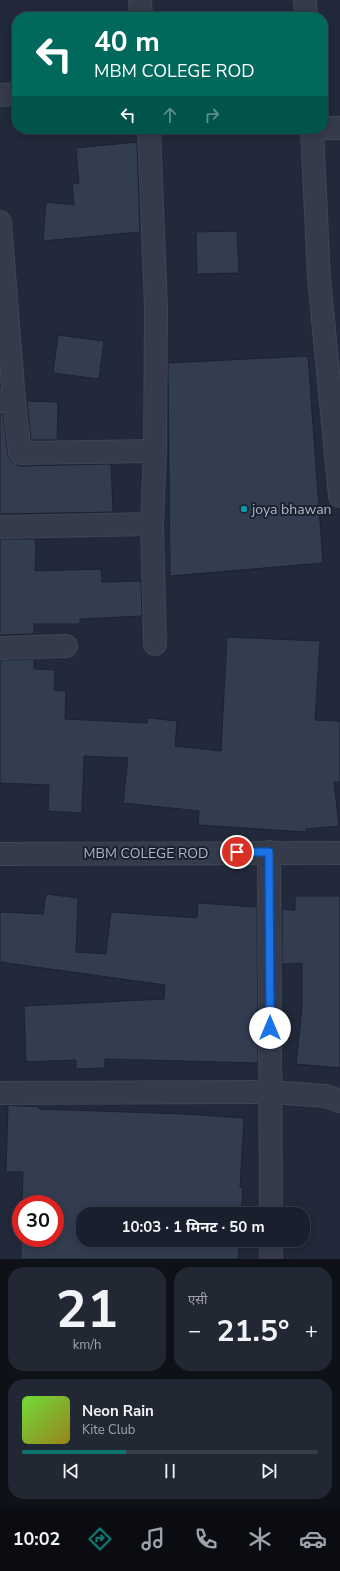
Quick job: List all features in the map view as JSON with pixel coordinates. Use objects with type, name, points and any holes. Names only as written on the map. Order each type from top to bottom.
[{"type":"street","points":[[140,0],[141,12]]},
{"type":"street","points":[[305,0],[306,12]]},
{"type":"street","points":[[0,95],[12,94]]},
{"type":"street","points":[[328,128],[340,128]]},
{"type":"street","points":[[149,134],[156,309],[155,451],[152,524],[155,644]]},
{"type":"street","points":[[312,134],[319,278],[340,496]]},
{"type":"street","points":[[0,222],[7,400],[20,453],[155,451]]},
{"type":"street","points":[[0,527],[152,524]]},
{"type":"street","points":[[0,648],[66,646]]},
{"type":"street","points":[[269,852],[271,1207]]},
{"type":"street","name":"MBM COLEGE ROD","points":[[0,854],[269,852],[340,853]]},
{"type":"street","points":[[0,1093],[271,1092],[326,1096],[340,1101]]},
{"type":"street","points":[[271,1247],[271,1259]]},
{"type":"building","points":[[137,142],[140,232],[43,241],[46,202],[74,205],[72,184],[79,183],[76,148]]},
{"type":"building","points":[[237,231],[239,273],[197,274],[196,232]]},
{"type":"building","points":[[58,335],[104,341],[99,379],[53,373]]},
{"type":"building","name":"joya bhawan","points":[[308,356],[323,563],[170,576],[168,363]]},
{"type":"building","points":[[27,401],[58,402],[57,440],[31,440]]},
{"type":"building","points":[[0,413],[3,413],[8,455],[10,460],[15,464],[20,466],[111,464],[113,512],[0,514]]},
{"type":"building","points":[[0,539],[36,539],[35,571],[101,569],[102,582],[141,581],[142,616],[80,619],[80,624],[34,624],[34,634],[0,635]]},
{"type":"building","points":[[227,637],[320,641],[315,720],[340,721],[340,782],[334,782],[339,826],[306,829],[306,832],[198,825],[199,811],[123,803],[128,758],[84,756],[82,813],[48,811],[49,785],[0,783],[0,660],[34,659],[34,669],[55,670],[54,690],[66,691],[65,719],[147,723],[148,718],[177,721],[175,746],[221,751]]},
{"type":"building","points":[[46,894],[78,898],[76,952],[106,954],[111,912],[197,918],[198,903],[257,907],[258,1063],[105,1059],[105,1068],[76,1069],[76,1060],[26,1062],[24,1006],[164,999],[165,985],[0,962],[0,912],[43,914]]},
{"type":"building","points":[[295,896],[340,896],[340,1068],[296,1064],[302,1008],[302,963],[282,964],[282,909],[295,910]]},
{"type":"building","points":[[8,1105],[39,1107],[39,1109],[184,1114],[244,1118],[240,1187],[243,1188],[242,1207],[76,1207],[76,1247],[239,1247],[238,1259],[21,1259],[21,1247],[64,1247],[64,1195],[22,1195],[23,1172],[6,1172]]},
{"type":"place","name":"joya bhawan","points":[[244,509]]},
{"type":"route","points":[[237,852],[269,852],[270,1028]]}]
